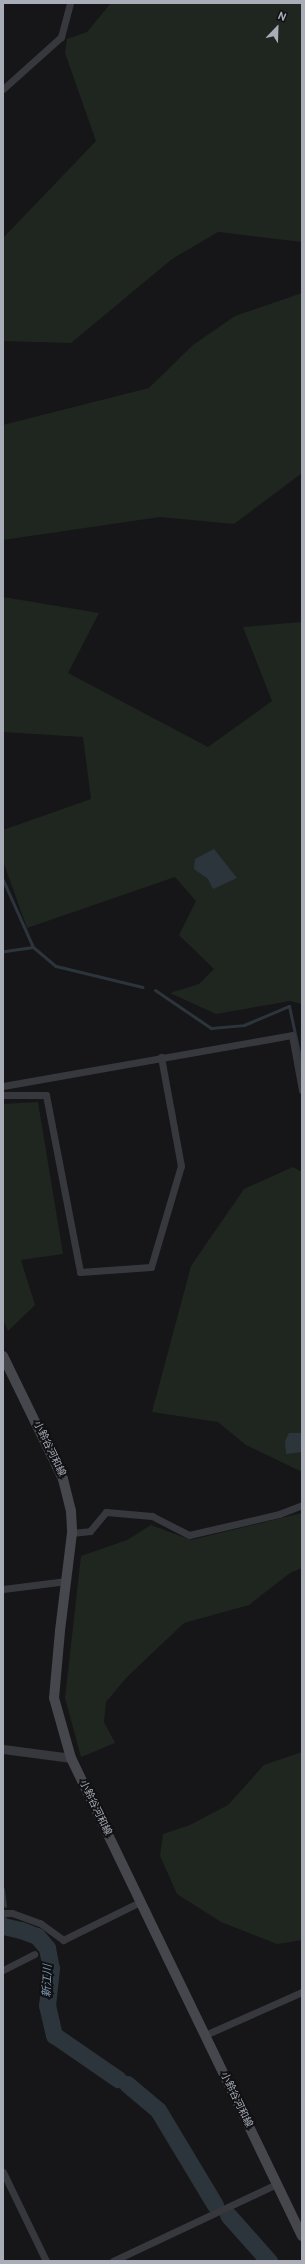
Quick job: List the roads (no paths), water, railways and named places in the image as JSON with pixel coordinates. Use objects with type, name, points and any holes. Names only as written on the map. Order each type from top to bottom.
[{"type":"main road","name":"小鈴谷河和線","points":[[3,1356],[63,1479],[71,1511],[72,1533],[60,1631],[54,1698],[71,1758],[302,2236]]},
{"type":"street","points":[[3,89],[61,37],[70,3]]},
{"type":"street","points":[[3,1086],[292,1035],[302,1090]]},
{"type":"street","points":[[3,1095],[46,1094],[80,1272],[151,1267],[181,1166],[161,1057]]},
{"type":"street","points":[[72,1533],[90,1531],[106,1512],[152,1516],[189,1535],[279,1514],[302,1505]]},
{"type":"street","points":[[3,1590],[66,1581]]},
{"type":"street","points":[[3,1749],[71,1758]]},
{"type":"street","points":[[3,1913],[12,1913],[40,1923],[63,1940],[140,1902]]},
{"type":"street","points":[[3,1970],[34,1954]]},
{"type":"street","points":[[205,2035],[302,1992]]},
{"type":"street","points":[[3,2172],[46,2261]]},
{"type":"street","points":[[113,2261],[277,2184]]},
{"type":"waterway","points":[[3,880],[33,947],[3,951]]},
{"type":"waterway","points":[[33,947],[56,966],[143,987]]},
{"type":"waterway","points":[[155,990],[211,1028],[244,1025],[289,1006],[302,1066]]},
{"type":"waterway","points":[[3,1889],[5,1906]]},
{"type":"waterway","points":[[5,1918],[6,1927]]},
{"type":"waterway","name":"新江川","points":[[3,1926],[21,1930],[37,1936],[47,1948],[51,1968],[47,2005],[54,2035],[118,2079]]},
{"type":"waterway","name":"新江川","points":[[127,2084],[158,2110],[215,2205]]},
{"type":"waterway","name":"新江川","points":[[228,2215],[269,2261]]}]
